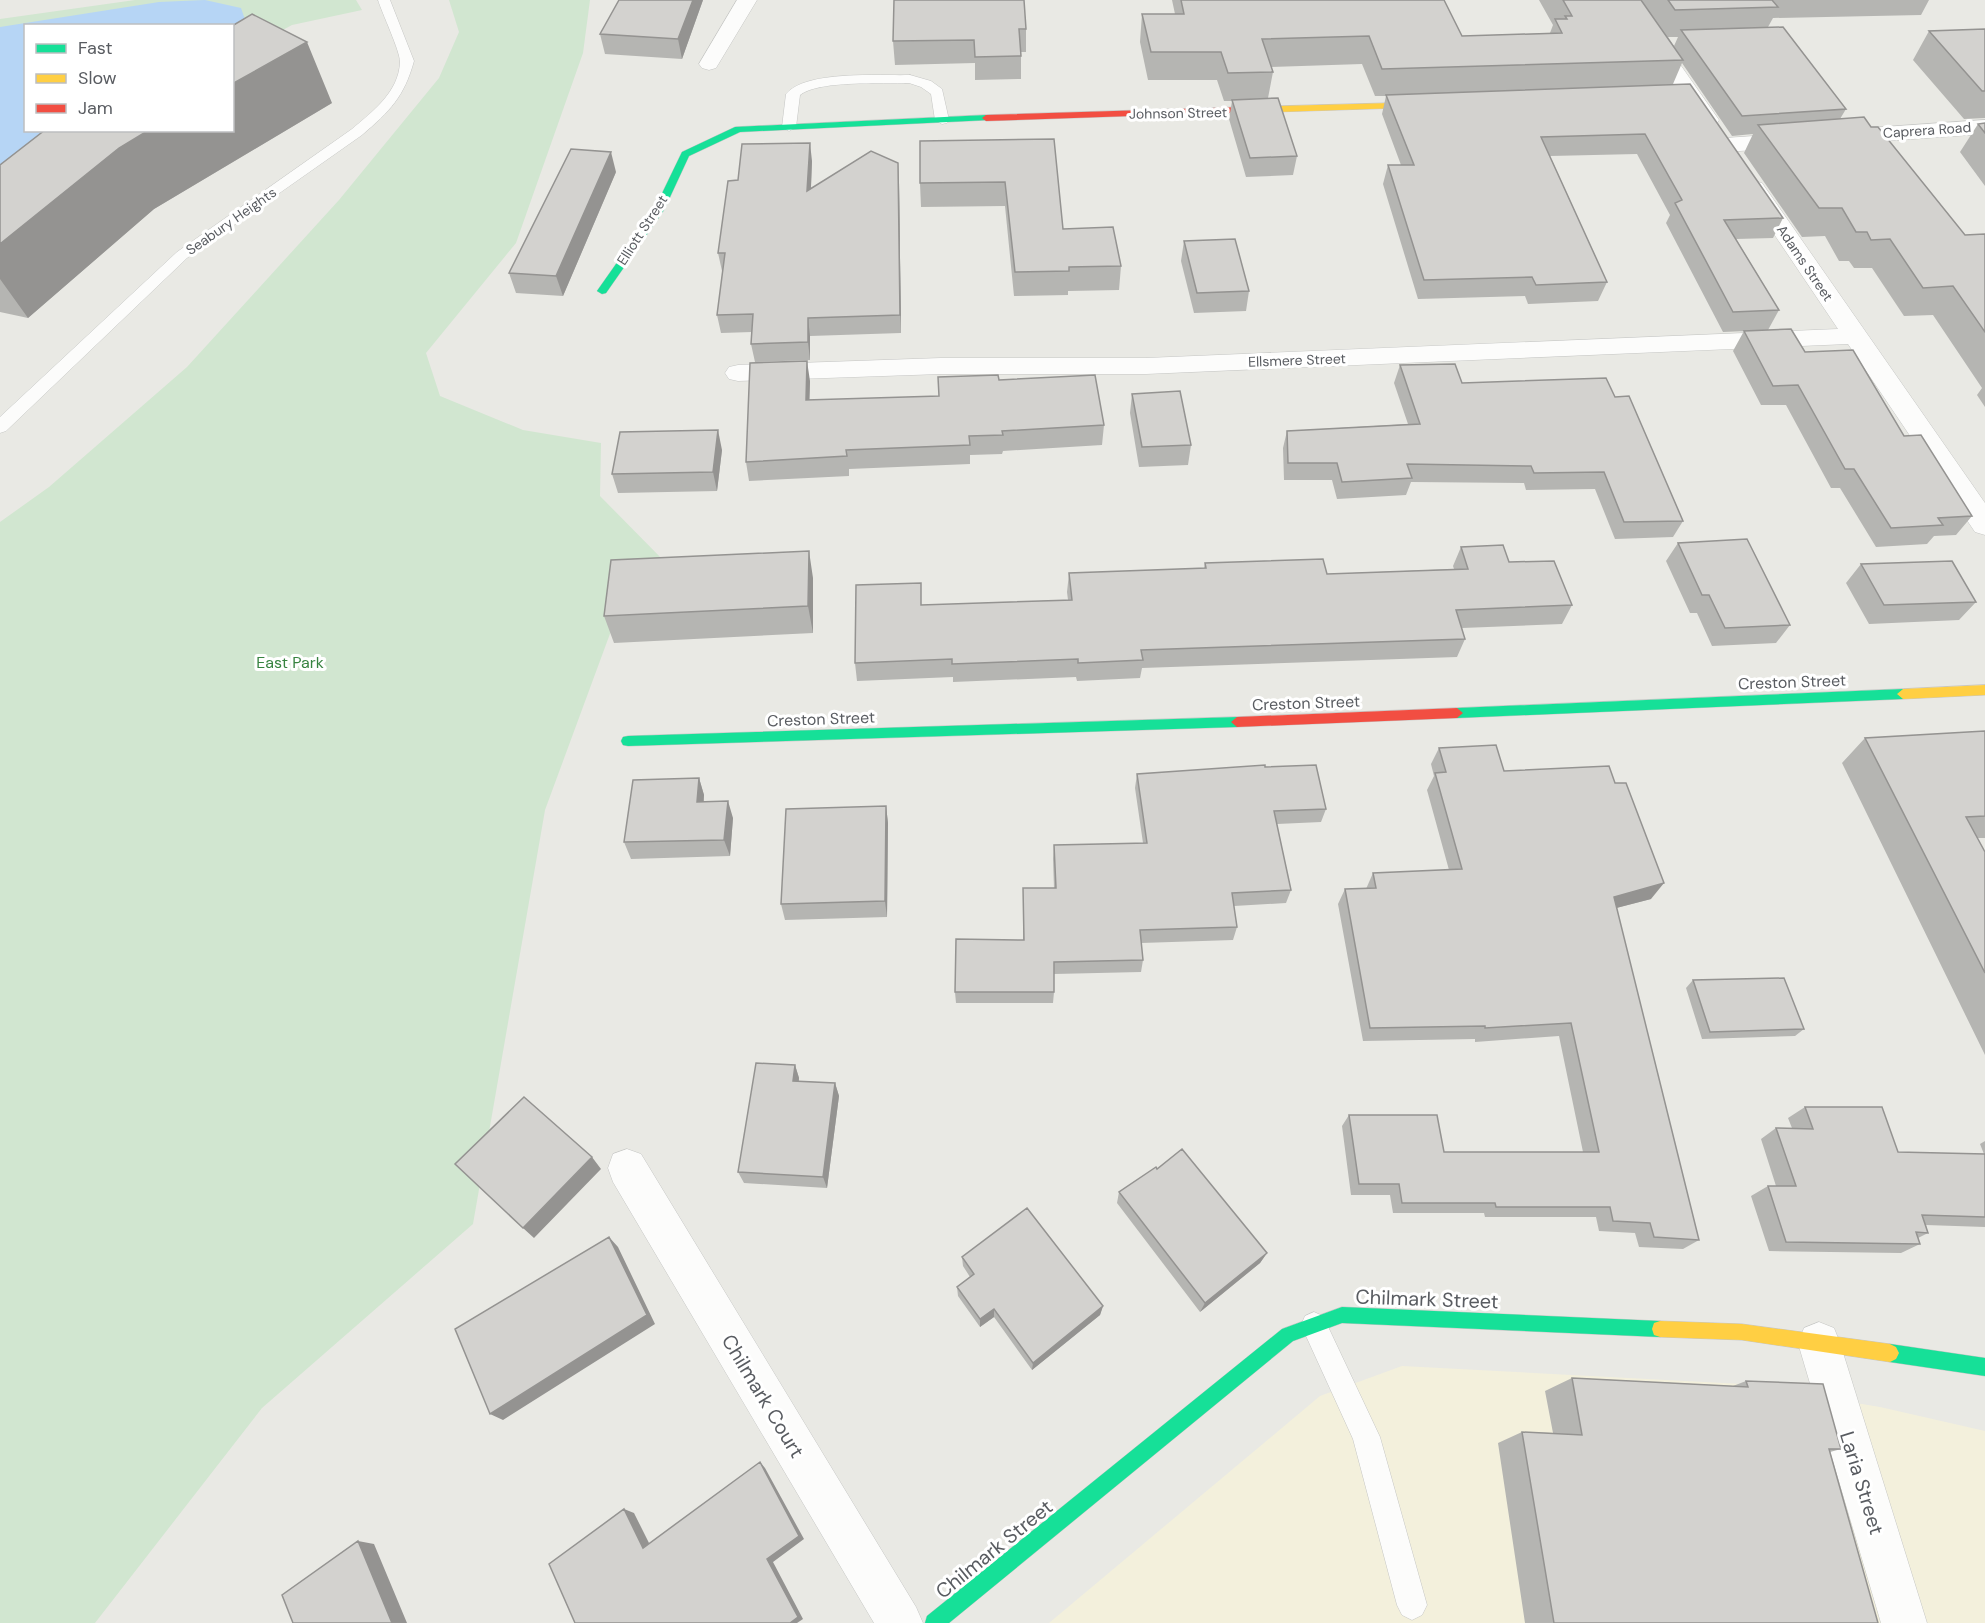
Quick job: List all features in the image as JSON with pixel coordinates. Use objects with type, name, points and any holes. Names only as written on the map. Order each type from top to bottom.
[{"type":"street","points":[[710,64],[747,0]]},
{"type":"street","name":"Adams Street","points":[[1625,0],[1666,44],[1685,95],[1736,161],[1985,525]]},
{"type":"street","name":"Johnson Street","points":[[738,129],[942,120],[1447,104]]},
{"type":"street","name":"Caprera Road","points":[[1736,161],[1985,127]]},
{"type":"street","name":"Elliott Street","points":[[602,291],[659,210],[685,154],[738,129]]},
{"type":"street","name":"Ellsmere Street","points":[[738,373],[941,366],[1146,366],[1855,336]]},
{"type":"street","name":"Creston Street","points":[[628,741],[1339,718],[1985,690]]},
{"type":"street","name":"Chilmark Court","points":[[627,1168],[900,1623]]},
{"type":"street","name":"Chilmark Street","points":[[933,1623],[1288,1335],[1342,1315],[1742,1332],[1985,1367]]},
{"type":"street","name":"Laria Street","points":[[1819,1343],[1904,1623]]},
{"type":"lane","name":"Seabury Heights","points":[[0,427],[182,255],[330,152],[383,110],[402,80],[407,62],[384,0]]},
{"type":"lane","points":[[789,127],[794,94],[803,86],[824,81],[910,79],[926,84],[937,92],[942,120]]},
{"type":"lane","points":[[1314,1325],[1366,1437],[1412,1605]]},
{"type":"shaded area","points":[[1402,1366],[1742,1384],[1880,1407],[1985,1431],[1985,1623],[1049,1623],[1320,1396]]},
{"type":"green space","points":[[135,0],[356,0],[362,10],[292,25],[234,56],[234,24],[24,24],[25,132],[0,183],[0,19]]},
{"type":"green space","name":"East Park","points":[[449,0],[590,0],[583,53],[516,243],[426,353],[440,396],[523,430],[601,443],[600,496],[667,564],[611,631],[545,810],[473,1224],[262,1408],[95,1623],[0,1623],[0,522],[49,487],[187,367],[339,200],[439,78],[459,32]]},
{"type":"water","points":[[205,0],[241,8],[250,34],[234,27],[234,24],[24,24],[24,132],[89,132],[0,183],[0,27],[159,2]]},
{"type":"building","points":[[619,0],[693,0],[678,39],[600,34]]},
{"type":"building","points":[[894,0],[1024,0],[1026,29],[1019,29],[1021,56],[975,57],[974,40],[893,41]]},
{"type":"building","points":[[1181,0],[1444,0],[1462,36],[1562,33],[1555,19],[1567,19],[1565,16],[1572,16],[1563,0],[1641,0],[1683,60],[1382,69],[1369,36],[1262,39],[1273,72],[1228,73],[1221,52],[1151,52],[1142,14],[1184,14]]},
{"type":"building","points":[[1668,0],[1772,0],[1778,7],[1675,10]]},
{"type":"building","points":[[252,14],[307,42],[234,83],[234,25]]},
{"type":"building","points":[[1783,27],[1846,109],[1742,116],[1681,30]]},
{"type":"building","points":[[1985,29],[1985,91],[1982,91],[1929,31]]},
{"type":"building","points":[[1690,84],[1783,218],[1724,220],[1779,310],[1733,312],[1675,203],[1682,200],[1645,134],[1541,137],[1607,282],[1536,285],[1532,277],[1424,280],[1388,165],[1414,165],[1386,95]]},
{"type":"building","points":[[1278,98],[1297,156],[1250,158],[1232,100]]},
{"type":"building","points":[[1864,117],[1871,127],[1878,127],[1965,235],[1985,234],[1985,332],[1953,286],[1923,288],[1890,239],[1871,240],[1867,232],[1856,232],[1842,208],[1819,208],[1758,125]]},
{"type":"building","points":[[1985,123],[1985,133],[1978,124]]},
{"type":"building","points":[[42,132],[146,132],[119,148],[0,244],[0,165]]},
{"type":"building","points":[[1054,139],[1063,229],[1113,227],[1121,266],[1069,267],[1069,271],[1015,272],[1005,182],[920,183],[920,141]]},
{"type":"building","points":[[810,143],[807,191],[871,151],[898,163],[900,315],[808,318],[808,342],[751,344],[753,314],[717,315],[725,253],[718,253],[728,181],[738,180],[742,144]]},
{"type":"building","points":[[571,149],[611,152],[556,276],[509,273]]},
{"type":"building","points":[[1235,239],[1249,291],[1197,293],[1184,241]]},
{"type":"building","points":[[1791,329],[1805,352],[1853,350],[1904,436],[1921,435],[1972,516],[1938,518],[1943,525],[1891,528],[1854,469],[1845,469],[1798,385],[1773,386],[1744,331]]},
{"type":"building","points":[[807,361],[806,400],[939,396],[938,377],[998,375],[999,380],[1095,375],[1104,425],[1002,431],[1003,435],[969,436],[970,445],[846,450],[847,456],[746,462],[750,363]]},
{"type":"building","points":[[1455,364],[1462,383],[1606,378],[1615,397],[1629,396],[1683,521],[1624,522],[1604,472],[1534,473],[1531,466],[1407,464],[1412,478],[1342,482],[1337,463],[1288,463],[1287,431],[1420,424],[1400,365]]},
{"type":"building","points":[[1180,391],[1191,445],[1142,447],[1132,394]]},
{"type":"building","points":[[718,430],[713,472],[612,474],[620,432]]},
{"type":"building","points":[[1747,539],[1790,625],[1725,628],[1709,595],[1702,595],[1678,543]]},
{"type":"building","points":[[1503,545],[1509,562],[1554,561],[1572,605],[1456,610],[1465,639],[1141,650],[1143,660],[1078,663],[1078,659],[952,664],[952,659],[855,663],[856,585],[921,583],[921,605],[1072,600],[1069,573],[1206,568],[1205,563],[1323,559],[1327,574],[1468,569],[1461,547]]},
{"type":"building","points":[[809,551],[808,606],[604,616],[611,560]]},
{"type":"building","points":[[1952,561],[1976,602],[1884,605],[1861,564]]},
{"type":"building","points":[[1985,731],[1985,816],[1966,817],[1985,852],[1985,973],[1865,738]]},
{"type":"building","points":[[1496,745],[1504,771],[1609,766],[1615,783],[1626,783],[1664,883],[1614,897],[1699,1240],[1654,1237],[1650,1223],[1613,1221],[1610,1207],[1496,1207],[1495,1203],[1402,1203],[1399,1184],[1359,1184],[1349,1115],[1437,1115],[1444,1152],[1599,1152],[1571,1023],[1485,1028],[1485,1026],[1370,1028],[1345,889],[1376,888],[1373,873],[1462,869],[1435,773],[1446,772],[1439,748]]},
{"type":"building","points":[[1265,765],[1265,767],[1316,765],[1326,809],[1274,811],[1291,890],[1232,893],[1237,927],[1140,930],[1143,960],[1054,962],[1054,992],[955,992],[956,939],[1024,940],[1023,888],[1056,888],[1054,845],[1147,843],[1137,774]]},
{"type":"building","points":[[699,778],[697,802],[728,801],[724,840],[624,842],[633,780]]},
{"type":"building","points":[[886,806],[885,901],[781,904],[786,809]]},
{"type":"building","points":[[1784,978],[1804,1029],[1710,1032],[1693,980]]},
{"type":"building","points":[[756,1063],[795,1065],[793,1081],[835,1083],[823,1177],[738,1172]]},
{"type":"building","points":[[524,1097],[592,1157],[523,1228],[455,1164]]},
{"type":"building","points":[[1805,1107],[1882,1107],[1898,1152],[1985,1154],[1985,1217],[1922,1215],[1928,1233],[1916,1232],[1920,1244],[1786,1242],[1768,1186],[1796,1186],[1776,1128],[1813,1129]]},
{"type":"building","points":[[1182,1149],[1267,1253],[1205,1303],[1119,1192],[1156,1167],[1157,1169]]},
{"type":"building","points":[[1027,1208],[1103,1306],[1033,1363],[994,1309],[980,1319],[957,1287],[974,1274],[962,1257]]},
{"type":"building","points":[[609,1237],[647,1315],[490,1414],[455,1329]]},
{"type":"building","points":[[1572,1378],[1748,1387],[1746,1381],[1823,1384],[1841,1449],[1829,1449],[1878,1623],[1554,1623],[1522,1432],[1582,1435]]},
{"type":"building","points":[[760,1462],[799,1536],[767,1559],[798,1617],[790,1623],[575,1623],[549,1564],[624,1509],[643,1548]]},
{"type":"building","points":[[358,1541],[392,1623],[293,1623],[282,1595]]},
{"type":"traffic: fast","points":[[602,291],[659,210],[685,154],[738,129],[986,118]]},
{"type":"traffic: fast","points":[[1457,713],[1903,694]]},
{"type":"traffic: fast","points":[[628,741],[1237,722]]},
{"type":"traffic: fast","points":[[934,1623],[1288,1335],[1342,1315],[1660,1329]]},
{"type":"traffic: fast","points":[[1890,1353],[1985,1367]]},
{"type":"traffic: slow","points":[[1244,110],[1428,105]]},
{"type":"traffic: slow","points":[[1903,694],[1985,690]]},
{"type":"traffic: slow","points":[[1660,1329],[1742,1332],[1890,1353]]},
{"type":"traffic: jam","points":[[986,118],[1244,110]]},
{"type":"traffic: jam","points":[[1237,722],[1457,713]]}]
